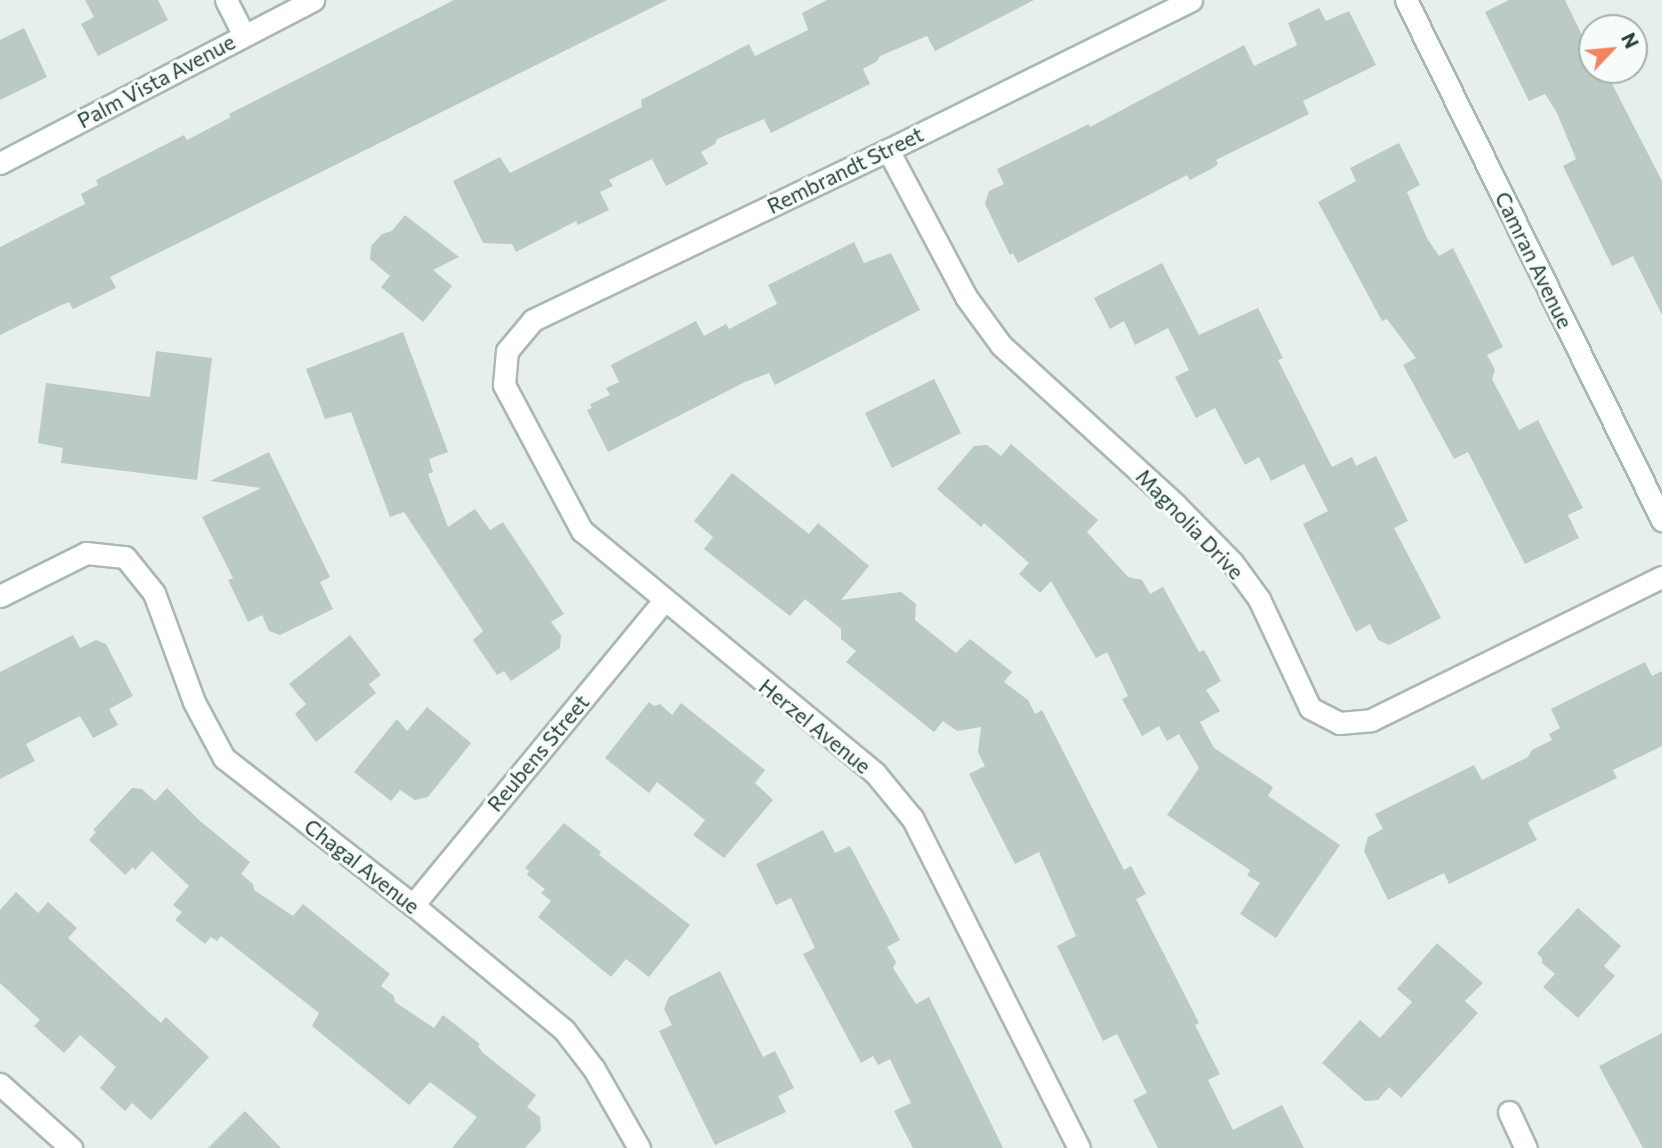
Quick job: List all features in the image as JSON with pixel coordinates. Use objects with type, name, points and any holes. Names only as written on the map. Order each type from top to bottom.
[{"type":"street","points":[[226,0],[243,34]]},
{"type":"street","name":"Palm Vista Avenue","points":[[0,163],[243,34],[313,0]]},
{"type":"street","name":"Rembrandt Street","points":[[507,351],[533,320],[888,150],[1191,0]]},
{"type":"street","name":"Camran Avenue","points":[[1406,0],[1662,520]]},
{"type":"street","name":"Magnolia Drive","points":[[888,150],[966,297],[1001,345],[1175,504],[1232,562],[1259,599],[1310,708],[1339,723],[1371,720],[1662,577]]},
{"type":"street","name":"Herzel Avenue","points":[[507,351],[504,385],[582,531],[663,602],[874,773],[912,818],[1079,1148]]},
{"type":"street","name":"Chagal Avenue","points":[[0,596],[86,553],[125,557],[154,593],[194,702],[224,758],[413,905],[564,1030],[594,1069],[639,1148]]},
{"type":"street","name":"Reubens Street","points":[[413,905],[663,602]]},
{"type":"street","points":[[0,1084],[71,1148]]},
{"type":"street","points":[[1509,1112],[1527,1148]]},
{"type":"building","points":[[85,0],[158,0],[168,20],[98,56],[81,24],[94,17]]},
{"type":"building","points":[[454,0],[667,0],[110,277],[116,288],[73,309],[69,302],[59,306],[0,335],[0,247],[85,204],[81,194],[98,185],[96,180],[184,135],[187,140],[231,117],[229,114]]},
{"type":"building","points":[[827,0],[1034,0],[935,51],[927,36],[880,56],[877,61],[863,69],[870,84],[771,133],[764,119],[717,139],[715,144],[701,152],[708,164],[666,186],[652,159],[609,180],[613,186],[600,192],[609,210],[578,225],[576,221],[516,252],[512,244],[483,243],[453,181],[500,157],[510,173],[642,107],[641,100],[749,44],[755,56],[808,30],[802,13]]},
{"type":"building","points":[[1509,0],[1565,0],[1578,27],[1578,84],[1612,84],[1662,181],[1662,315],[1633,256],[1612,266],[1563,166],[1576,159],[1557,113],[1545,94],[1529,101],[1485,12]]},
{"type":"building","points":[[1319,8],[1326,21],[1349,11],[1376,65],[1303,101],[1309,114],[1216,160],[1218,164],[1213,168],[1190,180],[1187,175],[1018,263],[1013,253],[1010,255],[985,204],[989,191],[1004,184],[997,169],[1089,124],[1090,127],[1244,45],[1254,66],[1297,45],[1288,23]]},
{"type":"building","points":[[24,28],[47,77],[0,100],[0,40]]},
{"type":"building","points":[[1399,143],[1420,185],[1407,192],[1427,238],[1439,256],[1453,248],[1503,347],[1487,355],[1495,370],[1492,379],[1519,430],[1538,420],[1583,508],[1568,515],[1579,538],[1525,564],[1468,452],[1454,459],[1403,365],[1416,358],[1387,319],[1382,321],[1318,202],[1356,181],[1350,168]]},
{"type":"building","points":[[405,215],[459,257],[433,270],[452,286],[423,322],[381,287],[390,276],[370,259],[371,246],[382,234],[392,231]]},
{"type":"building","points":[[854,242],[864,263],[891,253],[920,310],[775,385],[769,373],[745,382],[608,452],[587,410],[592,408],[590,404],[610,395],[606,388],[619,382],[611,365],[696,321],[704,336],[726,324],[729,329],[777,304],[768,285]]},
{"type":"building","points":[[1162,263],[1199,335],[1258,308],[1283,358],[1278,360],[1332,467],[1352,457],[1356,466],[1376,456],[1408,521],[1394,528],[1441,618],[1389,645],[1378,640],[1370,624],[1356,632],[1303,524],[1328,511],[1304,464],[1271,481],[1259,457],[1245,465],[1215,408],[1196,418],[1175,377],[1189,370],[1168,328],[1135,345],[1124,321],[1110,329],[1094,298]]},
{"type":"building","points":[[403,332],[448,452],[429,459],[433,472],[428,474],[448,527],[475,509],[490,530],[503,522],[564,614],[551,622],[561,635],[560,648],[511,681],[504,671],[497,675],[473,640],[483,631],[404,512],[390,517],[351,412],[325,419],[306,369]]},
{"type":"building","points":[[156,351],[212,358],[197,480],[61,463],[63,448],[38,443],[46,383],[150,397]]},
{"type":"building","points":[[934,379],[961,433],[892,468],[865,413]]},
{"type":"building","points":[[1011,444],[1098,520],[1087,532],[1128,577],[1142,580],[1150,594],[1163,587],[1199,652],[1204,650],[1221,681],[1206,690],[1220,711],[1200,722],[1214,748],[1273,787],[1268,796],[1340,845],[1276,938],[1240,914],[1260,883],[1247,875],[1250,870],[1167,815],[1199,768],[1179,734],[1167,741],[1159,726],[1142,736],[1122,699],[1128,696],[1107,652],[1096,658],[1051,581],[1040,593],[1019,574],[1029,563],[984,523],[981,527],[937,489],[974,446],[987,445],[1001,456]]},
{"type":"building","points":[[269,452],[330,577],[320,582],[333,609],[280,635],[269,631],[262,615],[248,622],[228,580],[233,578],[202,517],[261,488],[210,481]]},
{"type":"building","points":[[732,473],[809,534],[818,523],[869,566],[841,600],[901,592],[916,604],[915,620],[956,653],[970,639],[1012,672],[1004,682],[1028,700],[1035,714],[1042,710],[1124,870],[1131,866],[1146,894],[1136,899],[1199,1023],[1195,1025],[1220,1074],[1208,1080],[1233,1130],[1282,1105],[1304,1148],[1158,1148],[1133,1100],[1147,1093],[1117,1034],[1103,1041],[1057,946],[1076,936],[1039,852],[1015,864],[969,774],[985,766],[978,752],[981,727],[957,731],[943,721],[934,732],[846,662],[856,651],[841,639],[841,629],[805,599],[790,616],[704,549],[713,537],[694,521]]},
{"type":"building","points":[[73,635],[80,648],[96,640],[106,644],[133,696],[109,709],[118,725],[93,738],[80,716],[26,744],[35,761],[0,779],[0,672]]},
{"type":"building","points":[[350,635],[381,675],[369,684],[376,693],[316,742],[295,714],[306,704],[289,684]]},
{"type":"building","points":[[1645,662],[1652,676],[1662,671],[1662,746],[1613,770],[1617,778],[1531,820],[1528,823],[1537,840],[1449,884],[1444,873],[1388,900],[1364,851],[1368,837],[1383,829],[1375,814],[1474,765],[1482,780],[1528,757],[1532,750],[1552,740],[1549,734],[1560,728],[1551,709]]},
{"type":"building","points":[[649,702],[654,706],[660,704],[672,715],[681,703],[765,770],[755,783],[773,800],[724,858],[693,835],[705,820],[657,782],[649,793],[605,758]]},
{"type":"building","points":[[427,707],[471,743],[428,797],[415,800],[400,790],[391,801],[354,772],[397,719],[407,731]]},
{"type":"building","points":[[132,788],[142,789],[155,801],[167,788],[200,821],[250,862],[241,874],[253,884],[254,890],[293,916],[303,904],[390,974],[381,986],[394,996],[395,1002],[434,1028],[443,1015],[480,1044],[478,1046],[483,1053],[536,1095],[527,1107],[540,1117],[541,1130],[525,1148],[452,1148],[477,1117],[430,1082],[409,1105],[312,1026],[319,1013],[221,936],[217,941],[211,937],[205,944],[175,920],[182,912],[173,905],[189,886],[152,851],[135,870],[133,867],[125,875],[89,840],[96,832],[93,830]]},
{"type":"building","points":[[564,823],[601,852],[599,855],[690,925],[649,977],[626,959],[611,977],[538,917],[551,901],[541,893],[545,889],[527,875],[529,871],[525,868]]},
{"type":"building","points":[[823,830],[835,853],[850,846],[900,940],[887,947],[896,962],[893,968],[916,1004],[929,997],[1003,1148],[913,1148],[894,1111],[911,1103],[890,1059],[878,1065],[873,1056],[861,1063],[803,954],[815,948],[791,898],[776,905],[756,864]]},
{"type":"building","points":[[16,892],[38,913],[48,902],[77,928],[68,938],[161,1023],[166,1017],[209,1057],[151,1120],[132,1103],[125,1111],[100,1088],[116,1067],[80,1035],[64,1053],[34,1026],[40,1020],[0,983],[0,910]]},
{"type":"building","points":[[1578,908],[1621,946],[1604,966],[1615,976],[1578,1018],[1543,987],[1555,974],[1542,963],[1542,958],[1537,953]]},
{"type":"building","points":[[1437,943],[1483,983],[1465,1001],[1478,1013],[1401,1098],[1389,1087],[1378,1100],[1365,1101],[1322,1063],[1360,1020],[1380,1038],[1412,1002],[1397,989]]},
{"type":"building","points":[[720,971],[763,1057],[775,1051],[794,1088],[778,1096],[786,1112],[715,1145],[659,1031],[672,1025],[664,1009],[669,997]]},
{"type":"building","points":[[1662,1033],[1662,1148],[1643,1148],[1599,1066]]},
{"type":"building","points":[[245,1111],[281,1148],[208,1148]]}]
